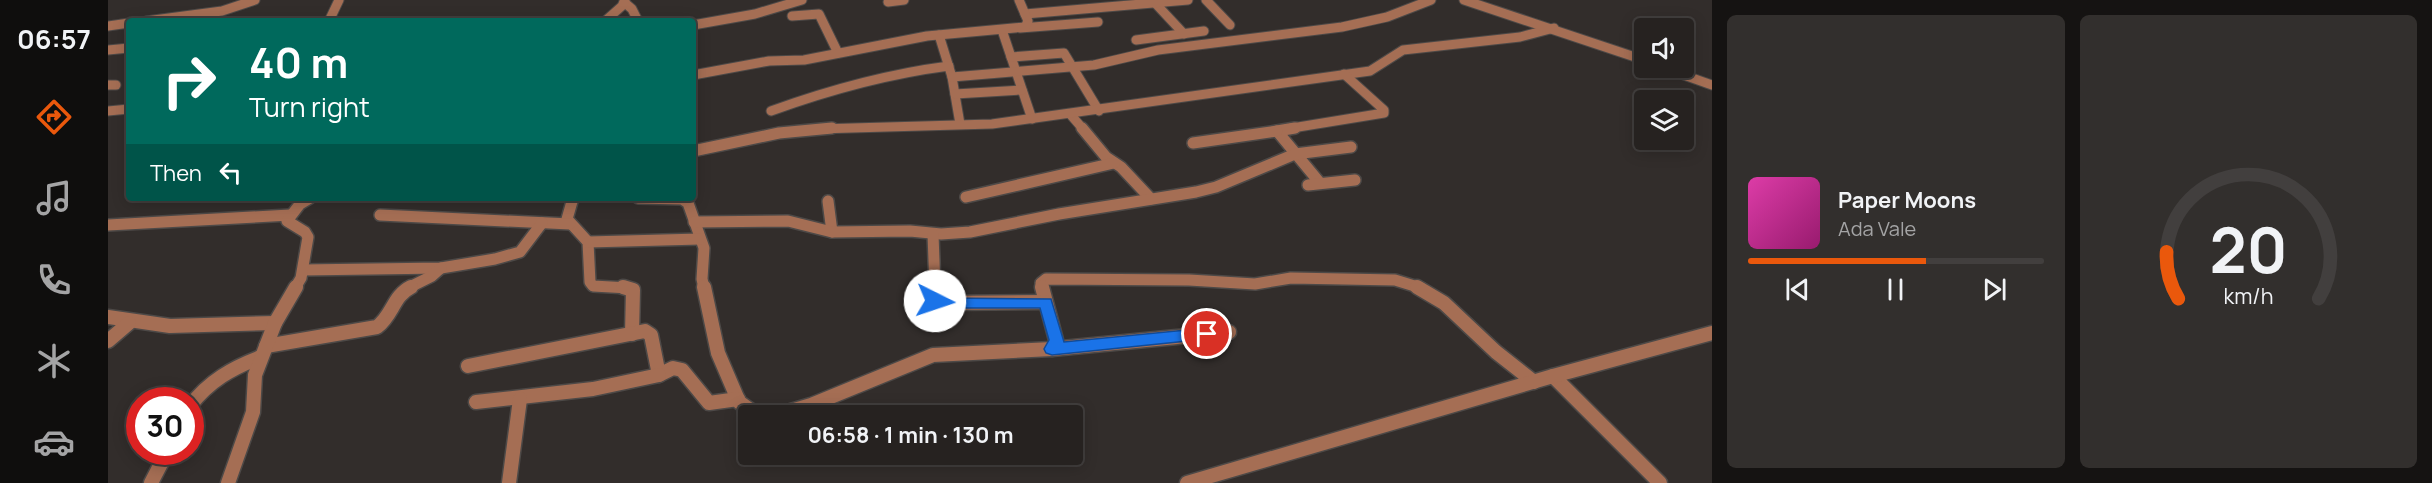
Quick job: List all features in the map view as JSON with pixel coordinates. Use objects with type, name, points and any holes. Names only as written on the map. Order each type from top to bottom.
[{"type":"street","points":[[169,18],[222,11],[255,0]]},
{"type":"street","points":[[330,18],[339,0]]},
{"type":"street","points":[[696,24],[755,14],[802,0]]},
{"type":"street","points":[[888,2],[904,0]]},
{"type":"street","points":[[1019,0],[1027,25],[1020,28]]},
{"type":"street","points":[[1025,14],[1188,0]]},
{"type":"street","points":[[1206,0],[1230,25]]},
{"type":"street","points":[[952,77],[1073,67],[1115,61],[1158,50],[1350,26],[1386,17],[1431,0]]},
{"type":"street","points":[[1464,0],[1634,56]]},
{"type":"street","points":[[608,18],[625,1],[636,18]]},
{"type":"street","points":[[1156,4],[1184,34]]},
{"type":"street","points":[[792,16],[819,14],[838,53]]},
{"type":"street","points":[[696,74],[761,62],[788,62],[889,42],[939,35],[1098,22]]},
{"type":"street","points":[[108,26],[126,23]]},
{"type":"street","points":[[696,150],[779,133],[842,126],[960,124],[1099,111],[1377,69],[1395,53],[1403,50],[1520,38],[1554,28]]},
{"type":"street","points":[[1002,30],[1032,119]]},
{"type":"street","points":[[1136,40],[1204,31]]},
{"type":"street","points":[[939,35],[952,77],[960,124]]},
{"type":"street","points":[[108,50],[126,48]]},
{"type":"street","points":[[1011,57],[1060,53],[1067,56],[1099,111]]},
{"type":"street","points":[[771,111],[863,80],[906,70],[948,66]]},
{"type":"street","points":[[1193,143],[1384,113],[1384,110],[1344,74]]},
{"type":"street","points":[[1692,78],[1712,85]]},
{"type":"street","points":[[955,94],[1022,90]]},
{"type":"street","points":[[108,111],[126,109]]},
{"type":"street","points":[[1071,114],[1106,157],[1137,183],[1151,199]]},
{"type":"street","points":[[1277,131],[1320,183]]},
{"type":"street","points":[[694,222],[788,221],[832,232],[910,231],[933,234],[970,232],[1216,188],[1295,154],[1351,147]]},
{"type":"street","points":[[966,197],[1114,163]]},
{"type":"street","points":[[1308,184],[1355,180]]},
{"type":"street","points":[[228,483],[253,412],[255,375],[275,322],[303,270],[308,237],[305,232],[287,221],[290,215],[306,201]]},
{"type":"street","points":[[572,201],[567,219],[588,242],[590,282],[593,286],[626,287],[633,290],[632,334]]},
{"type":"street","points":[[684,201],[688,203],[704,248],[702,279],[718,353],[738,399],[757,415],[781,414],[822,401],[933,355],[1052,349],[1229,332]]},
{"type":"street","points":[[828,201],[832,232]]},
{"type":"street","points":[[108,225],[290,215]]},
{"type":"street","points":[[380,215],[570,224]]},
{"type":"street","points":[[303,270],[441,268],[495,259],[520,252],[542,223]]},
{"type":"street","points":[[933,234],[935,301],[943,303],[1046,302]]},
{"type":"street","points":[[588,242],[699,238]]},
{"type":"street","points":[[204,389],[240,364],[264,352],[377,327],[389,318],[402,292],[432,277],[441,268]]},
{"type":"street","points":[[1052,349],[1056,346],[1056,340],[1041,283],[1046,279],[1189,280],[1255,284],[1291,278],[1348,278],[1411,282],[1446,303],[1485,343],[1534,382]]},
{"type":"street","points":[[108,317],[129,323],[221,326],[275,322]]},
{"type":"street","points":[[108,341],[129,323]]},
{"type":"street","points":[[468,366],[645,332],[651,335],[659,375]]},
{"type":"street","points":[[1187,483],[1553,376],[1712,333]]},
{"type":"street","points":[[476,402],[520,399],[593,389],[659,375],[673,368],[682,370],[709,403],[715,404],[738,399]]},
{"type":"street","points":[[1553,376],[1660,483]]},
{"type":"street","points":[[509,483],[520,399]]},
{"type":"street","points":[[151,483],[160,465]]},
{"type":"route","points":[[935,301],[943,303],[1046,302],[1057,344],[1052,349],[1207,334]]}]
